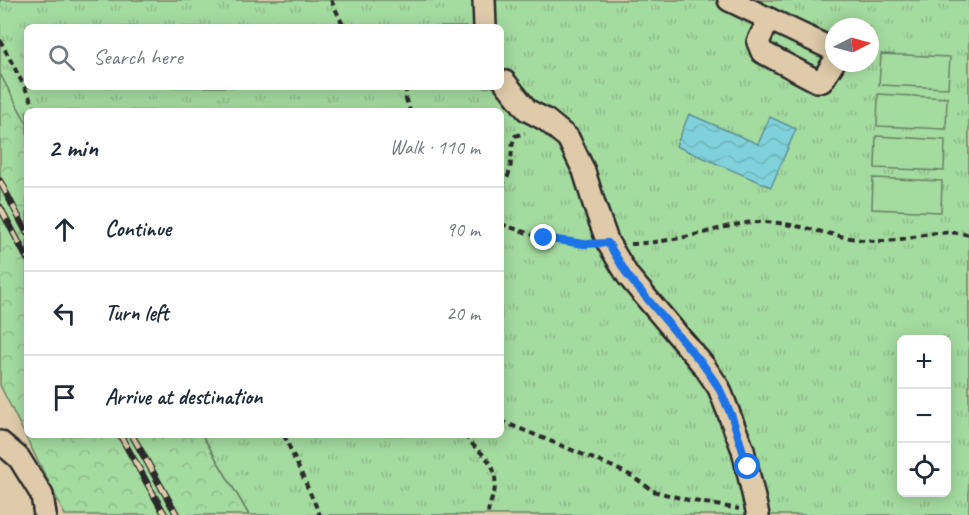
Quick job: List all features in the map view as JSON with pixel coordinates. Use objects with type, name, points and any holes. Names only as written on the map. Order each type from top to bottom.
[{"type":"street","points":[[484,0],[485,24]]},
{"type":"street","points":[[729,0],[825,45]]},
{"type":"street","points":[[769,19],[758,42],[762,52],[817,81],[822,81],[829,72]]},
{"type":"street","points":[[505,82],[527,110],[562,132],[571,144],[584,171],[608,243],[628,276],[704,366],[719,388],[743,450],[758,515]]},
{"type":"street","points":[[0,442],[19,458],[42,495],[45,515]]},
{"type":"path","points":[[331,0],[343,24]]},
{"type":"path","points":[[0,40],[24,86]]},
{"type":"path","points":[[26,90],[35,108]]},
{"type":"path","points":[[406,90],[409,108]]},
{"type":"path","points":[[504,183],[513,158],[511,144],[515,136],[522,132],[530,134]]},
{"type":"path","points":[[504,225],[544,238],[584,244],[665,241],[731,225],[761,222],[883,241],[937,232],[969,235]]},
{"type":"path","points":[[504,422],[611,466],[634,477],[653,491],[688,501],[714,504],[758,515]]},
{"type":"path","points":[[285,438],[320,515]]},
{"type":"path","points":[[468,438],[482,452],[494,472],[495,492],[488,515]]},
{"type":"green space","points":[[0,0],[969,0],[969,515],[249,515],[204,438],[504,438],[504,108],[24,108],[24,118],[0,74]]},
{"type":"green space","points":[[881,54],[950,57],[948,88],[879,85]]},
{"type":"green space","points":[[0,74],[24,118],[24,433],[0,385]]},
{"type":"green space","points":[[878,94],[947,98],[946,129],[877,126]]},
{"type":"green space","points":[[876,136],[945,140],[944,171],[875,168]]},
{"type":"green space","points":[[873,178],[942,181],[941,212],[872,209]]},
{"type":"green space","points":[[26,438],[204,438],[249,515],[65,515]]},
{"type":"water","points":[[689,114],[758,144],[770,117],[796,129],[771,187],[676,146]]},
{"type":"railway","points":[[0,181],[24,227]]},
{"type":"railway","points":[[0,207],[24,252]]},
{"type":"railway","points":[[122,438],[165,515]]},
{"type":"railway","points":[[134,438],[177,515]]},
{"type":"route","points":[[544,238],[584,244],[608,243],[628,276],[704,366],[719,388],[732,417],[748,467]]}]
